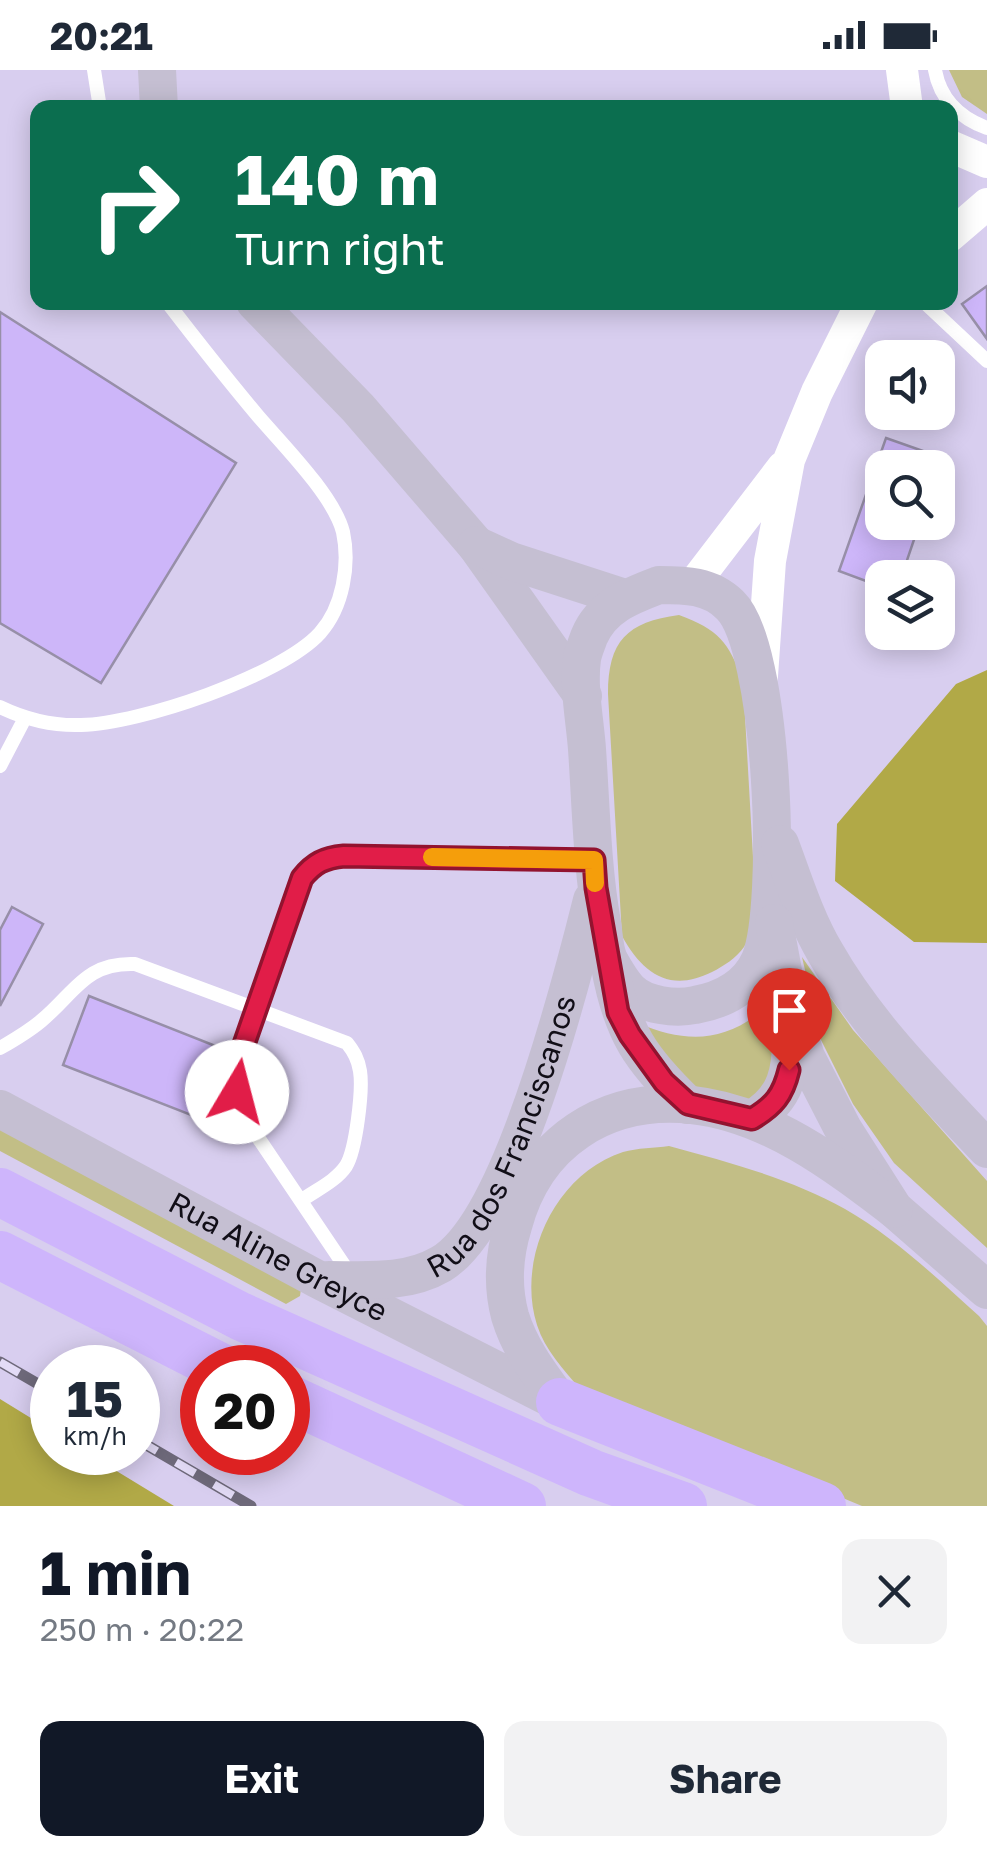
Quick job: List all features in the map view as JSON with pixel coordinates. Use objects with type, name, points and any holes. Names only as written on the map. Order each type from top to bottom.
[{"type":"highway","points":[[0,1192],[240,1316],[591,1473],[683,1506]]},
{"type":"highway","points":[[0,1255],[180,1347]]},
{"type":"highway","points":[[560,1402],[822,1506]]},
{"type":"highway","points":[[310,1408],[522,1506]]},
{"type":"main road","points":[[157,70],[159,100]]},
{"type":"main road","points":[[263,310],[358,408],[476,544],[583,696]]},
{"type":"main road","points":[[476,544],[511,561],[625,598]]},
{"type":"main road","points":[[688,1104],[664,1082],[618,1012],[595,874],[583,696],[582,659],[602,615],[625,598],[660,585],[692,586],[712,592],[732,606],[746,628],[760,690],[771,819],[771,908],[790,1008],[820,1090],[894,1209]]},
{"type":"main road","points":[[771,819],[805,914],[845,984],[909,1066],[987,1149]]},
{"type":"main road","name":"Rua dos Franciscanos","points":[[336,1280],[414,1275],[440,1264],[468,1240],[496,1190],[554,1044],[595,874]]},
{"type":"main road","points":[[608,959],[632,994],[653,1003],[694,1006],[728,996],[748,980],[760,958],[771,908]]},
{"type":"main road","points":[[752,1119],[776,1102],[785,1088],[791,1050],[790,1008]]},
{"type":"main road","points":[[560,1402],[522,1347],[510,1316],[505,1263],[526,1188],[548,1154],[583,1127],[612,1114],[688,1104],[752,1119],[835,1164],[894,1209],[987,1290]]},
{"type":"main road","name":"Rua Aline Greyce","points":[[0,1109],[336,1280],[560,1402]]},
{"type":"street","points":[[902,70],[907,100]]},
{"type":"street","points":[[958,149],[987,162]]},
{"type":"street","points":[[958,229],[987,204]]},
{"type":"street","points":[[760,690],[770,561],[789,460],[817,392],[862,310]]},
{"type":"street","points":[[692,586],[789,460]]},
{"type":"lane","points":[[94,70],[99,100]]},
{"type":"lane","points":[[935,70],[948,100]]},
{"type":"lane","points":[[958,110],[987,128]]},
{"type":"lane","points":[[0,707],[25,718],[80,725],[123,720],[246,678],[288,659],[321,632],[340,597],[346,560],[342,528],[317,486],[174,310]]},
{"type":"lane","points":[[933,310],[987,361]]},
{"type":"lane","points":[[0,766],[25,718]]},
{"type":"lane","points":[[336,1280],[302,1200],[243,1114],[237,1092],[236,1073],[255,1007],[302,878],[324,858],[344,856],[595,874]]},
{"type":"lane","points":[[0,1048],[42,1020],[88,974],[119,963],[135,964],[347,1043],[357,1056],[361,1075],[352,1151],[346,1166],[334,1178],[302,1200]]},
{"type":"shaded area","points":[[0,70],[987,70],[987,1506],[0,1506]]},
{"type":"shaded area","points":[[949,70],[987,70],[987,114],[962,97]]},
{"type":"shaded area","points":[[679,615],[704,626],[720,639],[743,681],[756,910],[748,939],[737,955],[712,972],[683,981],[649,970],[622,936],[608,694],[612,660],[624,637],[646,623]]},
{"type":"shaded area","points":[[987,670],[987,943],[914,942],[835,881],[837,824],[956,684]]},
{"type":"shaded area","points":[[802,957],[853,1030],[987,1181],[987,1248],[894,1163],[853,1104],[821,1040]]},
{"type":"shaded area","points":[[761,1012],[778,1067],[767,1104],[698,1091],[637,1023],[670,1034],[701,1037],[731,1030]]},
{"type":"shaded area","points":[[0,1123],[301,1289],[300,1296],[286,1304],[0,1151]]},
{"type":"shaded area","points":[[669,1146],[782,1180],[825,1198],[898,1245],[979,1316],[987,1326],[987,1506],[862,1506],[580,1389],[550,1351],[537,1325],[532,1273],[537,1247],[560,1199],[578,1179],[623,1152]]},
{"type":"shaded area","points":[[0,1399],[30,1417],[30,1475],[123,1475],[174,1506],[0,1506]]},
{"type":"building","points":[[987,286],[987,339],[962,304]]},
{"type":"building","points":[[0,312],[236,463],[101,683],[0,623]]},
{"type":"building","points":[[886,438],[920,450],[882,450]]},
{"type":"building","points":[[865,497],[865,540],[914,540],[907,560],[865,560],[865,581],[839,571]]},
{"type":"building","points":[[12,907],[43,924],[0,1006],[0,930]]},
{"type":"building","points":[[89,996],[218,1047],[191,1115],[63,1065]]},
{"type":"railway","points":[[0,1362],[30,1379]]},
{"type":"railway","points":[[160,1453],[251,1506]]},
{"type":"slow traffic","points":[[432,857],[594,860],[595,883]]},
{"type":"route","points":[[237,1092],[236,1073],[255,1007],[302,878],[324,858],[344,856],[594,860],[618,1012],[664,1082],[688,1104],[752,1119],[776,1102],[785,1088],[789,1070]]}]
